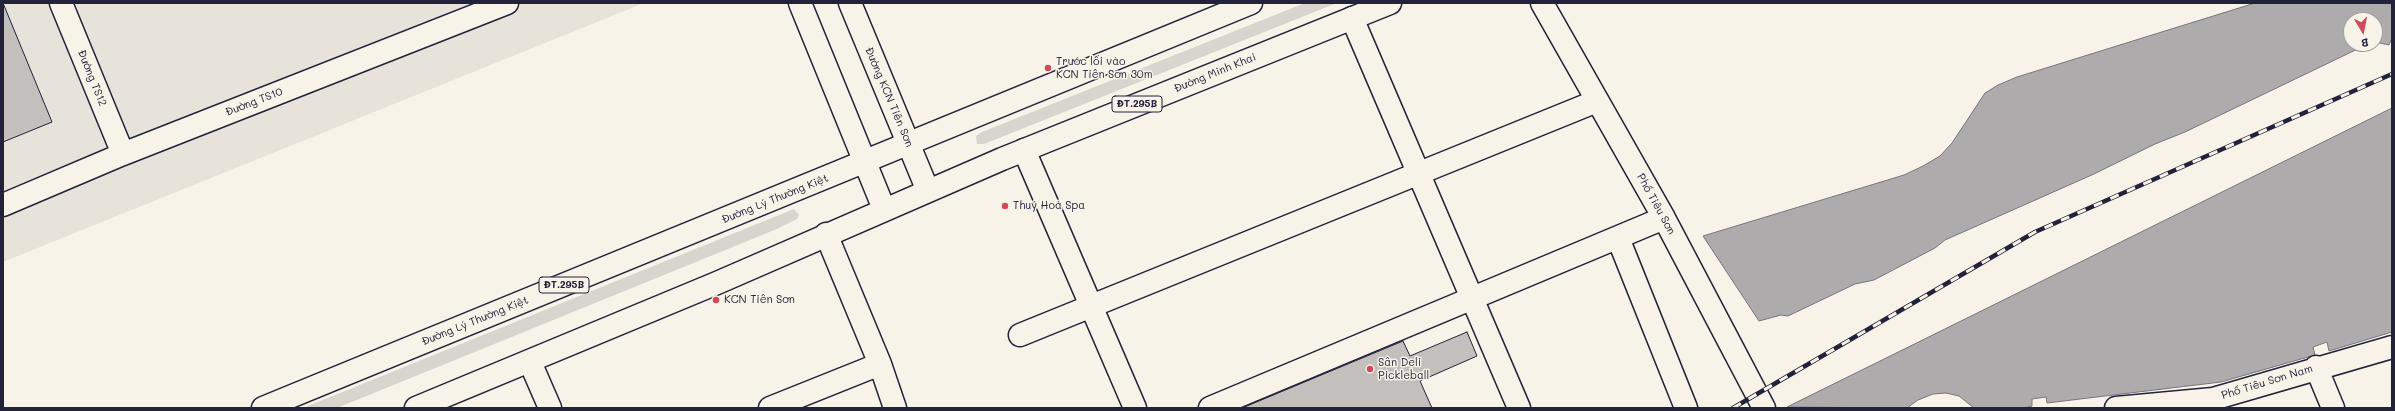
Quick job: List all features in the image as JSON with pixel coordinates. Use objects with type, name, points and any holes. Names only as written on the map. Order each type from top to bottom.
[{"type":"street","name":"Đường TS12","points":[[61,3],[123,154]]},
{"type":"street","points":[[800,3],[884,209]]},
{"type":"street","name":"Đường KCN Tiên Sơn","points":[[850,3],[928,190]]},
{"type":"street","name":"ĐT.295B","points":[[865,163],[909,143],[1251,3]]},
{"type":"street","name":"Đường Minh Khai","points":[[884,209],[1024,150],[1390,3]]},
{"type":"street","name":"Phố Tiêu Sơn","points":[[1542,3],[1664,218],[1764,408]]},
{"type":"street","name":"Đường TS10","points":[[3,205],[123,154],[499,5]]},
{"type":"street","points":[[1352,18],[1519,408]]},
{"type":"street","points":[[1020,335],[1597,101]]},
{"type":"street","points":[[1024,150],[1135,408]]},
{"type":"street","name":"Đường Lý Thường Kiệt","points":[[263,408],[865,163]]},
{"type":"street","name":"ĐT.295B","points":[[416,408],[530,362],[717,283],[884,209]]},
{"type":"street","points":[[1210,408],[1243,402],[1472,298],[1664,218]]},
{"type":"street","points":[[826,234],[880,364],[895,408]]},
{"type":"street","points":[[1618,238],[1686,408]]},
{"type":"street","name":"Phố Tiêu Sơn Nam","points":[[2116,408],[2213,399],[2316,367],[2392,347]]},
{"type":"street","points":[[530,362],[550,408]]},
{"type":"street","points":[[770,408],[880,364]]},
{"type":"street","points":[[2316,367],[2333,408]]},
{"type":"shaded area","points":[[3,3],[644,3],[3,262]]},
{"type":"shaded area","points":[[1305,3],[1337,3],[984,144],[977,144],[976,136],[982,132]]},
{"type":"shaded area","points":[[2255,3],[2392,3],[2392,38],[2389,45],[2383,44],[2383,12],[2343,12],[2343,52],[2351,52],[2185,132],[2155,144],[2094,174],[1945,240],[1935,248],[1874,280],[1855,284],[1788,316],[1781,315],[1759,321],[1703,236],[1904,175],[1923,166],[1940,156],[1952,143],[1985,93],[1998,85],[2017,77]]},
{"type":"shaded area","points":[[2392,108],[2392,332],[2329,351],[2327,342],[2313,347],[2315,355],[2221,382],[2047,403],[2046,397],[2032,399],[2032,406],[2024,408],[1974,408],[1959,396],[1946,393],[1933,394],[1918,400],[1907,408],[1787,407]]},
{"type":"shaded area","points":[[794,209],[799,215],[797,219],[777,229],[337,408],[303,408]]},
{"type":"building","points":[[3,3],[52,122],[3,142]]},
{"type":"building","name":"Sân Deli Pickleball","points":[[1467,332],[1477,356],[1420,381],[1432,408],[1242,408],[1403,341],[1410,356]]},
{"type":"railway","points":[[1733,408],[2035,232],[2392,74]]},
{"type":"place","name":"Trước lối vào KCN Tiên Sơn 30m","points":[[1048,68]]},
{"type":"place","name":"Thuý Hoà Spa","points":[[1005,206]]},
{"type":"place","name":"KCN Tiên Sơn","points":[[716,300]]},
{"type":"place","name":"Sân Deli Pickleball","points":[[1370,369]]}]
